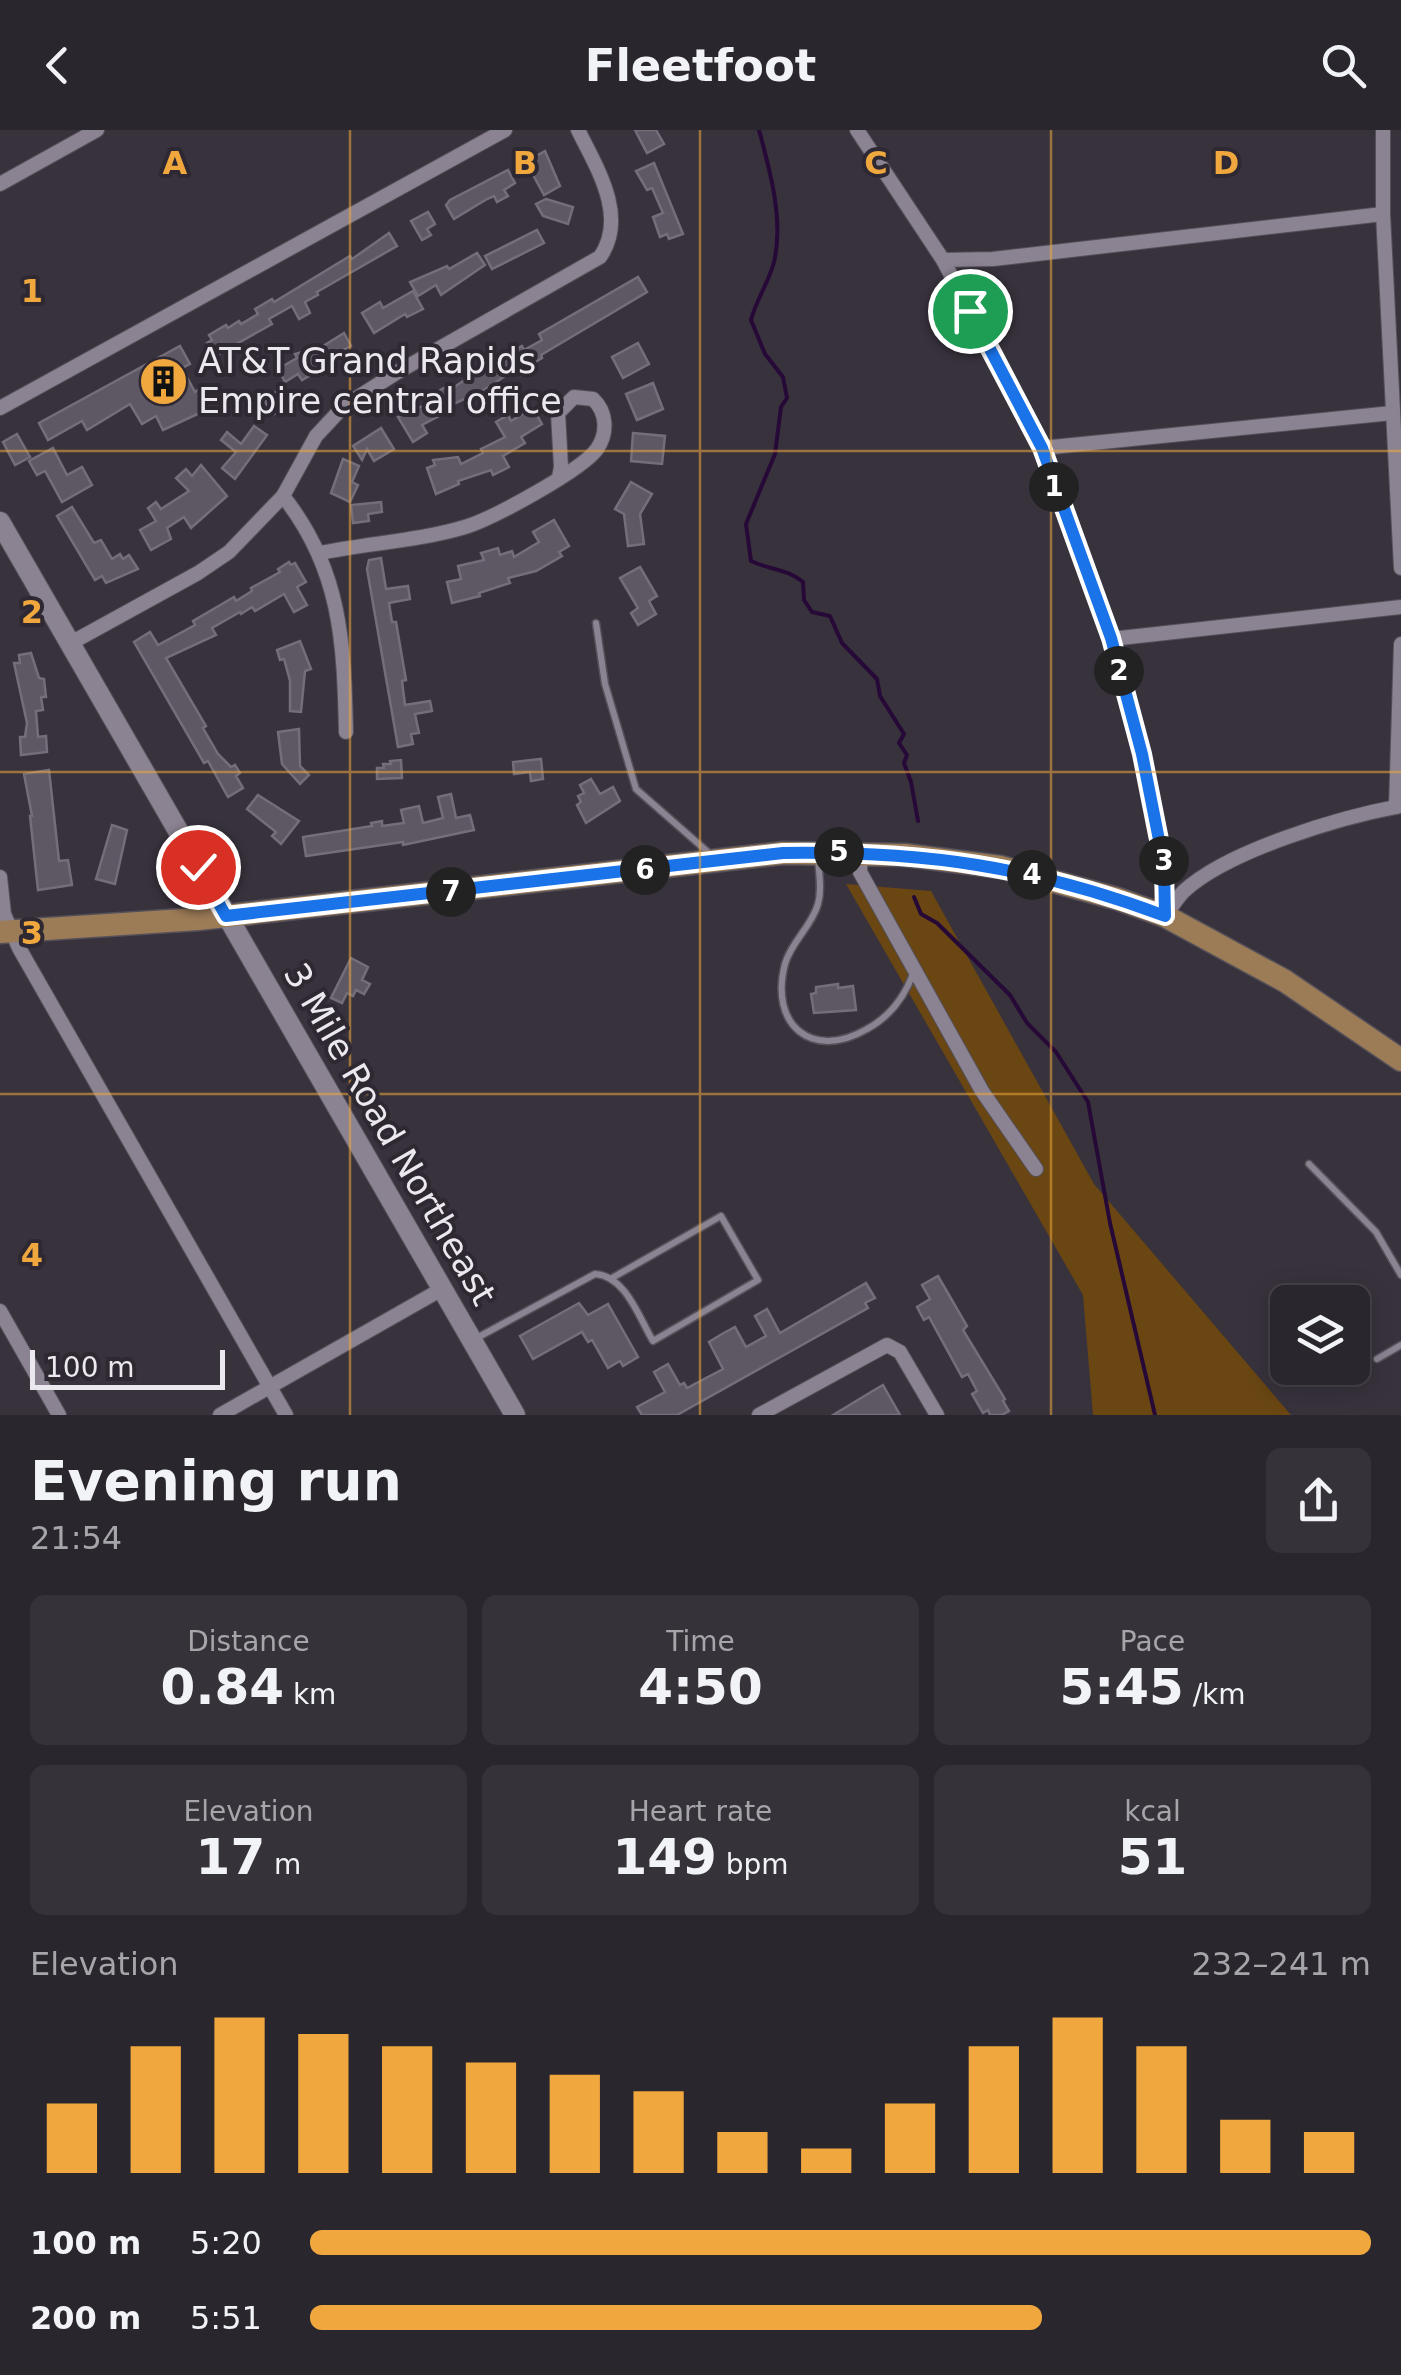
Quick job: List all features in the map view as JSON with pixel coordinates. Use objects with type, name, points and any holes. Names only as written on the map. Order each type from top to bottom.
[{"type":"main road","name":"3 Mile Road Northeast","points":[[0,522],[514,1415]]},
{"type":"main road","points":[[6,931],[226,916],[783,853],[861,852],[1002,867],[1165,916],[1284,981],[1401,1060]]},
{"type":"street","points":[[0,184],[97,130]]},
{"type":"street","points":[[0,408],[505,130]]},
{"type":"street","points":[[70,644],[229,552],[283,496],[316,436],[344,406],[600,257],[610,243],[613,222],[604,182],[578,130]]},
{"type":"street","points":[[857,130],[943,260],[1042,448],[1111,638],[1142,754],[1164,865],[1165,916]]},
{"type":"street","points":[[1383,130],[1383,214],[1401,568]]},
{"type":"street","points":[[943,260],[994,259],[1383,214]]},
{"type":"street","points":[[320,553],[471,526],[559,478],[597,450],[604,414],[593,400],[574,397],[558,413],[562,466],[559,478]]},
{"type":"street","points":[[1042,448],[1392,413]]},
{"type":"street","points":[[283,496],[306,524],[335,594],[344,659],[346,732]]},
{"type":"street","points":[[1111,638],[1401,607]]},
{"type":"street","points":[[1165,916],[1184,891],[1232,859],[1280,840],[1398,806],[1401,644]]},
{"type":"street","points":[[861,852],[860,872],[982,1091],[1036,1168]]},
{"type":"street","points":[[0,877],[6,931],[286,1415]]},
{"type":"street","points":[[220,1415],[442,1289]]},
{"type":"street","points":[[0,1311],[59,1415]]},
{"type":"street","points":[[759,1415],[888,1345],[900,1352],[937,1415]]},
{"type":"lane","points":[[596,623],[605,684],[636,789],[701,844],[716,862]]},
{"type":"lane","points":[[818,852],[820,882],[816,909],[789,953],[783,978],[784,1006],[796,1029],[806,1038],[823,1043],[866,1030],[892,1011],[915,970]]},
{"type":"lane","points":[[1309,1164],[1376,1232],[1401,1276]]},
{"type":"lane","points":[[472,1341],[588,1276],[601,1274],[622,1287],[653,1341],[758,1280],[721,1216],[612,1278]]},
{"type":"lane","points":[[1377,1359],[1401,1345]]},
{"type":"shaded area","points":[[846,884],[931,891],[1094,1184],[1291,1415],[1093,1415],[1083,1295]]},
{"type":"building","points":[[635,130],[656,130],[664,144],[647,153]]},
{"type":"building","points":[[545,151],[560,186],[544,195],[526,162]]},
{"type":"building","points":[[654,163],[683,234],[669,239],[667,234],[660,237],[653,217],[663,213],[652,188],[647,190],[636,171]]},
{"type":"building","points":[[508,170],[515,183],[504,190],[508,196],[497,202],[494,196],[454,219],[446,205],[450,200]]},
{"type":"building","points":[[546,199],[573,207],[568,224],[543,216],[536,204]]},
{"type":"building","points":[[428,212],[435,224],[427,229],[431,235],[422,240],[411,221]]},
{"type":"building","points":[[537,230],[544,243],[492,269],[485,256]]},
{"type":"building","points":[[389,233],[397,246],[317,292],[305,302],[310,313],[299,319],[292,306],[269,319],[272,324],[215,356],[207,343],[212,340],[209,335],[226,325],[228,328],[239,321],[241,324],[258,314],[255,309],[272,299],[274,302],[350,256],[352,259]]},
{"type":"building","points":[[477,253],[485,265],[441,295],[436,285],[418,296],[410,282],[447,266],[449,269]]},
{"type":"building","points":[[638,277],[647,292],[541,355],[521,375],[518,368],[482,391],[436,412],[439,416],[422,425],[427,433],[413,442],[398,417],[438,399],[435,393],[451,384],[453,388],[482,368],[484,372],[522,346],[524,350],[542,340],[539,334]]},
{"type":"building","points":[[413,291],[423,309],[407,317],[405,314],[374,333],[362,313],[380,302],[383,308]]},
{"type":"building","points":[[344,333],[351,346],[314,364],[318,371],[302,380],[298,374],[285,382],[278,369],[297,358],[295,354],[323,346]]},
{"type":"building","points":[[638,343],[649,364],[623,378],[612,357]]},
{"type":"building","points":[[180,346],[190,364],[182,368],[195,392],[199,389],[208,405],[204,411],[163,430],[156,416],[142,424],[130,404],[87,430],[82,421],[48,440],[39,423]]},
{"type":"building","points":[[653,383],[663,409],[637,420],[626,394]]},
{"type":"building","points":[[280,389],[290,402],[274,414],[264,401]]},
{"type":"building","points":[[533,408],[542,424],[521,437],[525,443],[503,456],[509,467],[493,475],[491,470],[458,481],[459,484],[436,494],[427,468],[435,465],[433,460],[458,457],[461,464],[483,453],[481,449],[505,437],[496,422],[508,415],[511,421]]},
{"type":"building","points":[[254,426],[267,435],[235,479],[222,468],[236,452],[221,440],[227,432],[241,444]]},
{"type":"building","points":[[381,428],[394,449],[374,461],[367,449],[362,460],[353,446]]},
{"type":"building","points":[[633,433],[665,436],[662,464],[631,461]]},
{"type":"building","points":[[17,434],[30,457],[15,465],[3,442]]},
{"type":"building","points":[[53,448],[67,475],[82,467],[92,485],[62,502],[45,471],[37,475],[29,461]]},
{"type":"building","points":[[343,459],[359,466],[352,482],[358,485],[350,502],[331,493]]},
{"type":"building","points":[[201,465],[227,496],[191,528],[184,517],[167,528],[171,539],[151,550],[140,530],[156,521],[148,508],[156,502],[161,509],[189,491],[176,478],[186,469],[192,476]]},
{"type":"building","points":[[631,482],[652,494],[640,514],[644,544],[628,546],[624,514],[615,509]]},
{"type":"building","points":[[381,502],[382,512],[368,514],[369,521],[353,523],[351,505]]},
{"type":"building","points":[[72,507],[94,543],[101,540],[112,559],[120,554],[123,559],[129,555],[138,569],[106,583],[102,576],[95,580],[57,516]]},
{"type":"building","points":[[554,520],[569,546],[559,552],[562,556],[536,571],[508,578],[510,583],[479,593],[480,596],[452,603],[447,582],[461,579],[458,566],[484,560],[481,553],[498,548],[500,555],[512,551],[514,557],[539,542],[533,532]]},
{"type":"building","points":[[381,558],[386,589],[408,586],[410,599],[389,603],[406,680],[402,681],[405,705],[430,701],[432,711],[415,714],[419,733],[411,734],[413,744],[398,747],[367,569],[369,560]]},
{"type":"building","points":[[289,562],[295,563],[306,582],[297,587],[307,605],[294,612],[284,594],[255,611],[252,607],[240,612],[212,628],[216,635],[166,658],[218,754],[240,773],[236,776],[243,788],[228,797],[134,642],[150,632],[158,645],[234,597],[236,601],[252,591]]},
{"type":"building","points":[[640,567],[657,596],[649,601],[656,614],[638,625],[631,613],[638,608],[620,578]]},
{"type":"building","points":[[300,641],[311,669],[305,671],[301,712],[290,711],[290,681],[277,650]]},
{"type":"building","points":[[31,653],[39,678],[44,679],[43,710],[36,711],[38,737],[46,736],[47,752],[21,755],[20,737],[25,737],[27,723],[14,663],[20,663],[19,655]]},
{"type":"building","points":[[299,729],[300,766],[309,775],[300,784],[282,764],[278,732]]},
{"type":"building","points":[[541,759],[543,779],[531,781],[530,772],[514,774],[513,762]]},
{"type":"building","points":[[401,760],[402,778],[377,779],[377,768]]},
{"type":"building","points":[[49,770],[59,861],[68,860],[72,885],[38,890],[24,774]]},
{"type":"building","points":[[591,779],[600,794],[613,787],[620,801],[586,823],[577,805],[581,802],[578,796],[584,793],[580,785]]},
{"type":"building","points":[[451,794],[456,818],[470,815],[474,830],[403,845],[306,856],[303,837],[382,821],[382,826],[404,823],[401,810],[419,806],[423,823],[443,818],[438,797]]},
{"type":"building","points":[[258,795],[299,821],[281,844],[272,836],[276,832],[247,809]]},
{"type":"building","points":[[112,825],[127,830],[115,884],[96,879]]},
{"type":"building","points":[[351,958],[368,967],[362,980],[370,984],[364,994],[356,990],[353,996],[347,993],[342,1003],[331,998]]},
{"type":"building","points":[[838,984],[838,988],[853,986],[856,1010],[814,1013],[811,994],[816,993],[816,987]]},
{"type":"building","points":[[938,1276],[967,1326],[963,1330],[1005,1399],[1009,1411],[1002,1415],[990,1415],[988,1410],[983,1413],[972,1394],[977,1391],[968,1374],[962,1377],[929,1317],[924,1320],[917,1307],[930,1299],[922,1285]]},
{"type":"building","points":[[866,1283],[875,1298],[865,1303],[868,1308],[677,1415],[642,1415],[637,1407],[665,1392],[654,1372],[668,1364],[680,1385],[684,1383],[687,1388],[723,1369],[709,1342],[735,1327],[746,1347],[766,1336],[755,1316],[767,1309],[780,1333]]},
{"type":"building","points":[[579,1303],[588,1315],[608,1304],[638,1357],[623,1366],[620,1361],[608,1368],[592,1340],[588,1342],[582,1332],[533,1359],[520,1336]]},
{"type":"building","points":[[883,1385],[900,1415],[833,1415],[871,1392]]},
{"type":"waterway","points":[[759,130],[774,196],[777,246],[751,320],[765,354],[783,377],[787,398],[781,407],[775,454],[746,524],[751,561],[803,582],[804,600],[812,612],[830,616],[842,643],[877,679],[880,696],[904,734],[899,743],[907,755],[904,763],[918,821]]},
{"type":"waterway","points":[[914,897],[921,914],[937,923],[1010,995],[1027,1023],[1056,1052],[1088,1102],[1110,1223],[1155,1415]]},
{"type":"place","name":"AT&T Grand Rapids Empire central office","points":[[163,381]]},
{"type":"route","points":[[198,867],[226,916],[783,853],[861,852],[1002,867],[1165,916],[1164,865],[1142,754],[1111,638],[1042,448],[970,311]]}]
